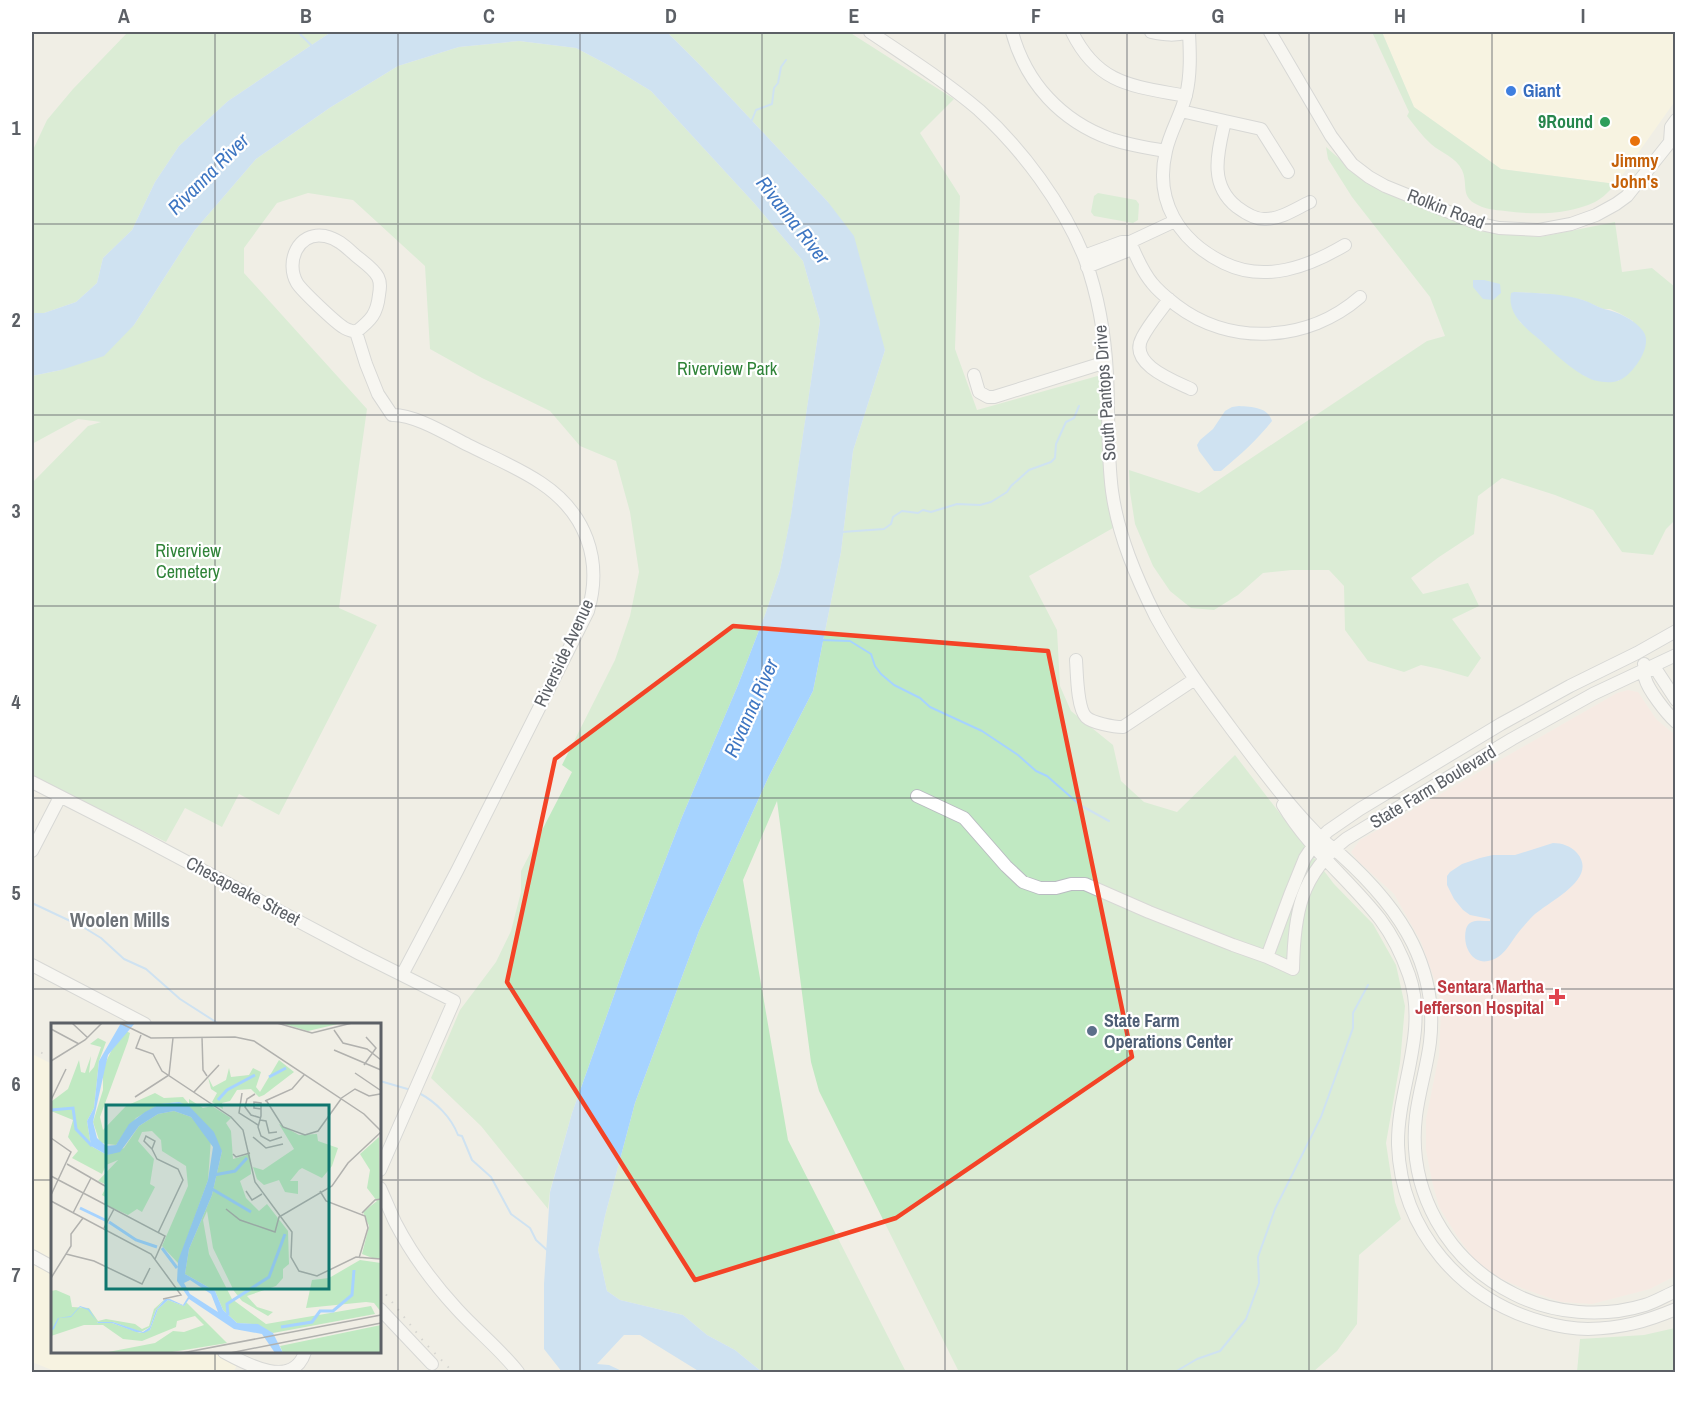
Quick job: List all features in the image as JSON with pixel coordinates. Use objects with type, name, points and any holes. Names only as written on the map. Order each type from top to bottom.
[{"type":"street","name":"South Pantops Drive","points":[[870,32],[957,92],[1000,131],[1026,160],[1048,191],[1085,262],[1095,294],[1106,362],[1112,489],[1129,557],[1156,616],[1194,679],[1262,769],[1285,809],[1316,842]]},
{"type":"street","points":[[1012,32],[1030,75],[1064,114],[1113,140],[1166,151]]},
{"type":"street","points":[[1072,32],[1084,53],[1108,75],[1132,86],[1186,96]]},
{"type":"street","points":[[1151,32],[1168,35],[1189,32],[1189,74],[1186,96],[1166,151],[1163,166],[1165,195],[1169,210],[1187,238],[1220,261],[1242,270],[1270,273],[1300,267],[1345,245]]},
{"type":"street","name":"Rolkin Road","points":[[1270,32],[1331,136],[1352,164],[1385,186],[1476,223],[1509,229],[1539,230],[1561,227],[1590,217],[1616,204],[1627,196],[1673,141],[1671,127],[1676,120]]},
{"type":"street","points":[[1181,111],[1262,129],[1288,172]]},
{"type":"street","points":[[1225,121],[1217,155],[1218,182],[1227,199],[1246,214],[1266,220],[1310,202]]},
{"type":"street","points":[[1085,262],[1122,242],[1130,242],[1175,221]]},
{"type":"street","points":[[322,236],[338,240],[377,275],[380,286],[378,308],[369,321],[356,332],[344,328],[300,287],[294,276],[291,262],[294,252],[310,237],[322,236]]},
{"type":"street","points":[[1130,242],[1148,278],[1168,299],[1197,318],[1229,330],[1258,334],[1292,332],[1317,324],[1344,310],[1360,297]]},
{"type":"street","points":[[1168,299],[1141,338],[1139,350],[1147,364],[1167,378],[1191,389]]},
{"type":"street","name":"Riverside Avenue","points":[[356,332],[378,394],[392,415],[409,417],[452,437],[524,473],[551,490],[564,502],[580,523],[591,552],[594,576],[588,611],[402,975]]},
{"type":"street","points":[[974,375],[979,392],[993,397],[1106,362]]},
{"type":"street","name":"State Farm Boulevard","points":[[1268,957],[1305,858],[1316,842],[1337,824],[1501,724],[1676,631]]},
{"type":"street","points":[[1637,653],[1646,668],[1645,678],[1656,699],[1676,722]]},
{"type":"street","name":"State Farm Boulevard","points":[[917,796],[964,818],[1023,882],[1040,888],[1085,884],[1293,969],[1294,927],[1297,912],[1311,879],[1324,858],[1334,849],[1512,739],[1593,694],[1676,655]]},
{"type":"street","points":[[1076,660],[1082,712],[1090,720],[1116,726],[1123,727],[1194,679]]},
{"type":"street","points":[[1646,668],[1657,671],[1676,700]]},
{"type":"street","name":"Chesapeake Street","points":[[32,782],[454,1000],[381,1168]]},
{"type":"street","points":[[32,851],[60,796]]},
{"type":"street","points":[[1316,842],[1334,849],[1391,907],[1402,923],[1425,972],[1431,999],[1431,1040],[1416,1116],[1414,1144],[1416,1164],[1428,1206],[1439,1227],[1456,1250],[1495,1285],[1521,1298],[1561,1310],[1586,1313],[1615,1311],[1644,1305],[1676,1292]]},
{"type":"street","points":[[1316,842],[1324,858],[1380,919],[1390,934],[1410,977],[1414,1000],[1415,1037],[1400,1114],[1398,1144],[1400,1167],[1414,1212],[1425,1235],[1443,1260],[1487,1298],[1529,1318],[1558,1326],[1586,1329],[1617,1327],[1649,1321],[1676,1309]]},
{"type":"street","points":[[32,965],[143,1023]]},
{"type":"street","points":[[381,1190],[395,1222],[418,1259],[442,1291],[478,1332],[498,1349],[518,1372]]},
{"type":"street","points":[[32,1256],[51,1266]]},
{"type":"street","points":[[381,1310],[432,1364]]},
{"type":"street","points":[[226,1353],[272,1372],[295,1367],[305,1353]]},
{"type":"highlighted area","points":[[733,626],[1048,651],[1132,1057],[896,1218],[695,1280],[507,982],[555,759]]},
{"type":"shaded area","points":[[1382,32],[1675,32],[1675,101],[1616,184],[1501,169],[1414,107]]},
{"type":"shaded area","name":"Sentara Martha Jefferson Hospital","points":[[1628,690],[1638,692],[1656,719],[1675,735],[1675,1276],[1650,1289],[1592,1304],[1561,1302],[1495,1276],[1473,1258],[1439,1207],[1426,1150],[1426,1119],[1439,1055],[1441,1009],[1436,984],[1421,942],[1394,894],[1351,852],[1360,840],[1617,693]]},
{"type":"shaded area","points":[[32,1054],[51,1064],[51,1353],[244,1353],[233,1372],[57,1372],[32,1362]]},
{"type":"green space","points":[[128,32],[331,32],[228,101],[179,146],[155,182],[132,230],[103,258],[97,283],[76,302],[44,313],[32,313],[32,152],[47,120],[73,89]]},
{"type":"green space","points":[[667,32],[849,32],[954,99],[920,133],[960,196],[955,349],[977,410],[1101,375],[1106,479],[1113,528],[1029,576],[1057,630],[1060,686],[1071,711],[1113,745],[1121,781],[1144,802],[1177,812],[1235,755],[1334,884],[1373,924],[1396,965],[1405,1006],[1400,1063],[1386,1143],[1395,1202],[1401,1219],[1359,1255],[1357,1324],[1337,1351],[1313,1372],[959,1372],[819,1091],[811,1062],[777,801],[743,880],[788,1140],[906,1372],[762,1372],[735,1350],[707,1335],[683,1315],[620,1300],[607,1291],[598,1250],[635,1103],[699,931],[769,776],[813,691],[841,552],[853,451],[885,350],[828,202]]},
{"type":"green space","points":[[1372,32],[1382,32],[1414,107],[1501,169],[1616,184],[1595,202],[1562,212],[1516,212],[1489,209],[1474,203],[1467,196],[1464,175],[1459,166],[1452,158],[1428,141],[1407,116],[1409,112]]},
{"type":"green space","points":[[519,41],[576,48],[651,91],[754,203],[803,261],[820,321],[791,516],[780,570],[738,685],[682,817],[627,959],[572,1113],[550,1191],[548,1209],[481,1126],[431,1078],[460,1010],[496,962],[511,931],[521,892],[521,871],[572,772],[562,765],[615,660],[630,616],[639,572],[630,512],[616,461],[580,446],[550,411],[482,378],[430,349],[425,266],[353,200],[308,193],[277,203],[244,248],[244,273],[367,409],[339,608],[377,625],[279,815],[239,794],[222,827],[185,808],[166,842],[32,776],[32,483],[88,426],[101,422],[78,419],[32,444],[32,376],[61,370],[134,325],[195,230],[256,159],[331,107],[398,66],[459,47]]},
{"type":"green space","points":[[1326,147],[1359,176],[1478,231],[1540,237],[1615,222],[1622,272],[1652,268],[1675,287],[1675,520],[1666,529],[1653,555],[1622,552],[1593,510],[1555,495],[1502,478],[1478,496],[1474,534],[1411,578],[1423,594],[1468,583],[1479,606],[1452,619],[1481,658],[1468,677],[1421,665],[1404,672],[1368,661],[1345,630],[1344,586],[1329,570],[1263,573],[1238,595],[1214,610],[1191,608],[1170,591],[1153,566],[1135,524],[1129,470],[1199,493],[1427,341],[1445,336],[1430,297],[1352,197],[1328,159]],"holes":[[[1514,292],[1550,294],[1583,300],[1603,309],[1610,309],[1633,321],[1634,366],[1625,376],[1618,381],[1594,380],[1583,375],[1520,322]]]},
{"type":"green space","points":[[1098,193],[1136,200],[1139,204],[1138,220],[1133,223],[1094,216],[1091,212],[1094,196]]},
{"type":"green space","points":[[1675,1328],[1675,1372],[1577,1372],[1580,1339],[1644,1335]]},
{"type":"water","name":"Rivanna River","points":[[331,32],[667,32],[828,202],[854,236],[885,350],[853,451],[841,552],[813,691],[769,776],[699,931],[635,1103],[598,1250],[607,1291],[620,1300],[683,1315],[707,1335],[735,1350],[762,1372],[700,1372],[640,1335],[624,1335],[597,1364],[609,1365],[624,1372],[562,1372],[544,1349],[544,1284],[550,1192],[572,1113],[627,959],[682,817],[738,685],[780,570],[791,515],[820,321],[803,261],[754,203],[651,91],[576,48],[519,41],[459,47],[398,66],[331,107],[256,159],[195,230],[134,325],[104,356],[61,370],[32,376],[32,313],[44,313],[76,302],[97,283],[103,258],[132,230],[155,182],[179,146],[228,101]]},
{"type":"water","points":[[1473,280],[1500,284],[1501,293],[1493,300],[1483,299],[1473,287]]},
{"type":"water","points":[[1511,293],[1575,298],[1615,312],[1635,323],[1643,331],[1646,337],[1644,351],[1631,372],[1617,381],[1603,382],[1586,377],[1559,357],[1519,320],[1512,308]]},
{"type":"water","points":[[1239,406],[1263,410],[1272,421],[1228,465],[1221,471],[1214,471],[1197,445],[1213,429],[1225,411]]},
{"type":"water","points":[[1553,843],[1566,845],[1577,853],[1582,862],[1582,870],[1578,879],[1563,894],[1533,916],[1501,955],[1485,961],[1474,958],[1467,948],[1466,929],[1470,923],[1490,921],[1490,919],[1470,915],[1463,910],[1447,885],[1447,876],[1462,864],[1480,858],[1493,855],[1515,855]]},
{"type":"waterway","points":[[298,32],[311,45]]},
{"type":"waterway","points":[[752,120],[756,110],[772,104],[774,88],[778,83],[781,67],[786,60]]},
{"type":"waterway","points":[[842,532],[884,529],[891,524],[893,517],[902,511],[931,512],[957,504],[980,505],[991,502],[1007,492],[1029,470],[1051,462],[1055,458],[1056,444],[1066,422],[1074,418],[1079,406]]},
{"type":"waterway","points":[[820,640],[850,641],[871,654],[875,666],[894,685],[920,698],[930,707],[982,731],[1018,755],[1036,771],[1047,776],[1080,805],[1109,821]]},
{"type":"waterway","points":[[32,903],[101,938],[124,959],[146,969],[180,999],[217,1023]]},
{"type":"waterway","points":[[1175,1372],[1197,1359],[1220,1351],[1246,1319],[1259,1283],[1258,1257],[1275,1209],[1321,1117],[1353,1028],[1353,1013],[1368,985]]},
{"type":"waterway","points":[[381,1081],[411,1090]]},
{"type":"waterway","points":[[419,1093],[437,1105],[447,1116],[458,1135],[462,1136],[472,1160],[491,1177],[511,1214],[530,1228],[536,1240],[547,1250]]},
{"type":"railway","points":[[32,1050],[51,1056]]},
{"type":"railway","points":[[381,1288],[425,1343],[453,1372]]},
{"type":"place","name":"Giant","points":[[1511,91]]},
{"type":"place","name":"9Round","points":[[1605,122]]},
{"type":"place","name":"Jimmy John's","points":[[1635,141]]},
{"type":"place","name":"Sentara Martha Jefferson Hospital","points":[[1557,997]]},
{"type":"place","name":"State Farm Operations Center","points":[[1092,1031]]},
{"type":"district","name":"Woolen Mills","points":[[120,920]]},
{"type":"park label","name":"Riverview Park","points":[[727,369]]},
{"type":"park label","name":"Riverview Cemetery","points":[[188,561]]}]
